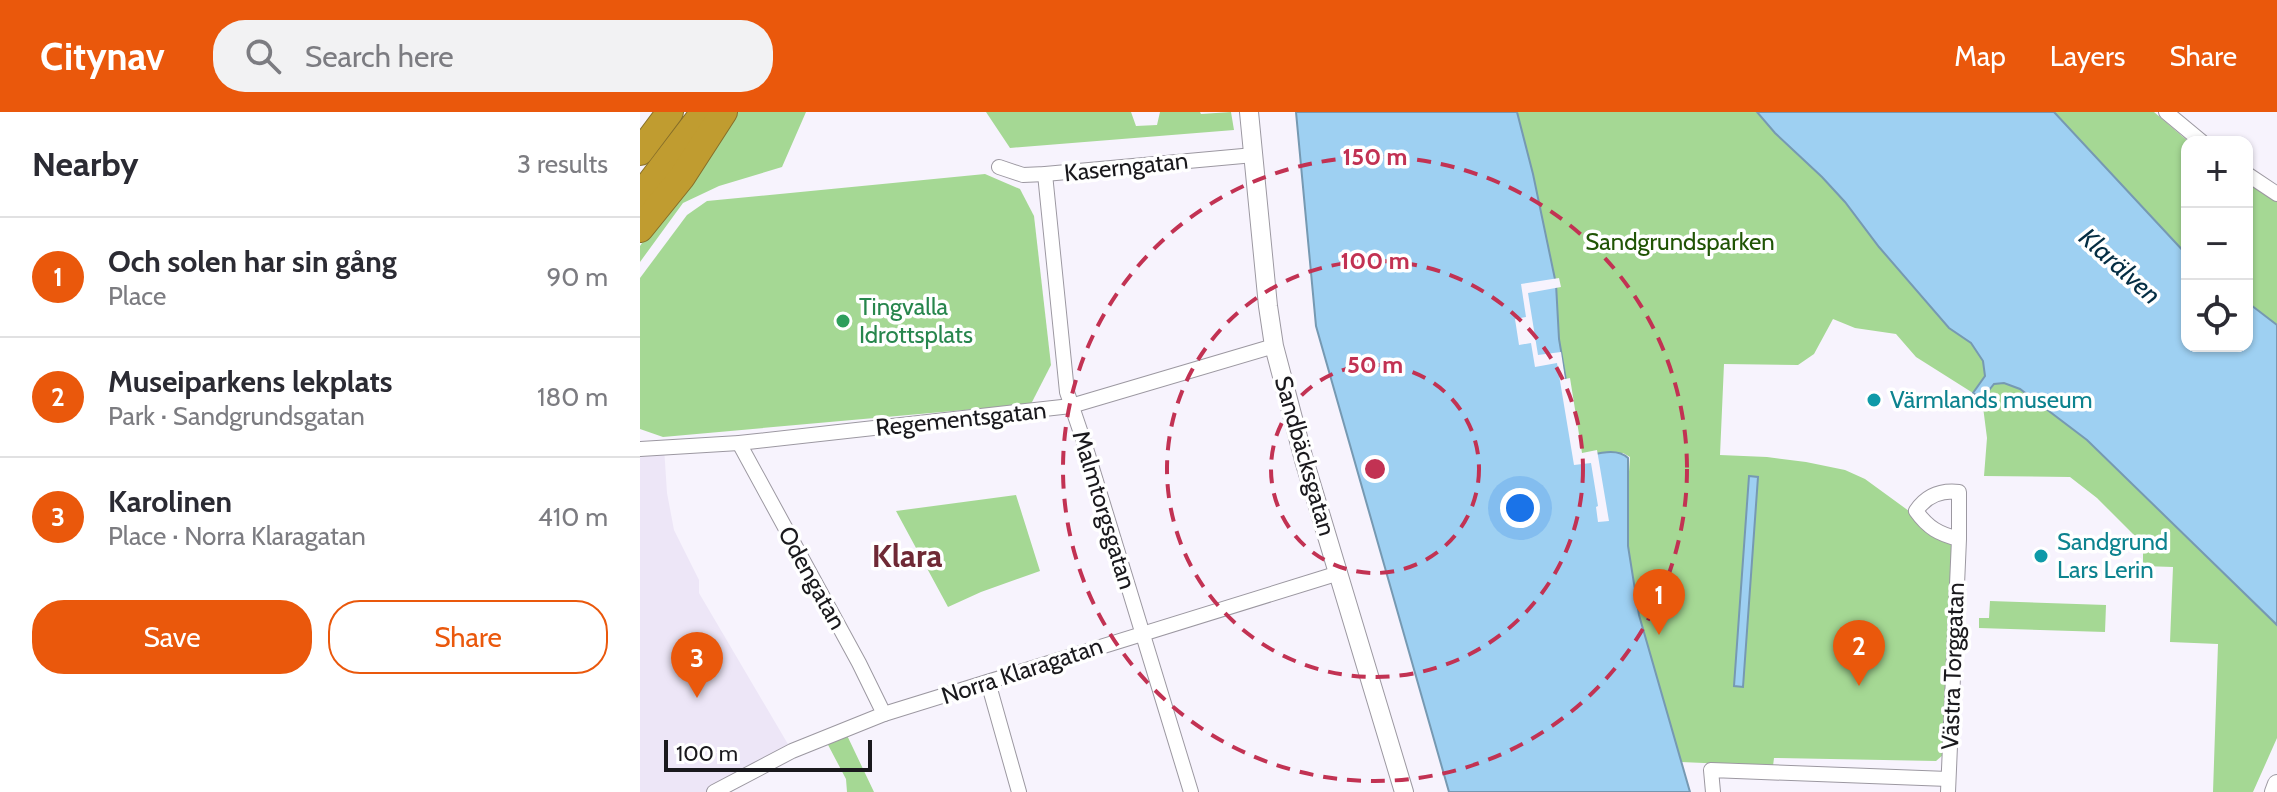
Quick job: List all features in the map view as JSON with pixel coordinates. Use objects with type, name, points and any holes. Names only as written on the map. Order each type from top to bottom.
[{"type":"highway","points":[[640,152],[670,112]]},
{"type":"highway","points":[[640,196],[704,112]]},
{"type":"highway","points":[[640,229],[682,177],[724,112]]},
{"type":"street","name":"Sandbäcksgatan","points":[[1249,112],[1274,346],[1304,460],[1404,792]]},
{"type":"street","points":[[2166,112],[2195,136]]},
{"type":"street","name":"Kaserngatan","points":[[999,167],[1023,175],[1045,174],[1254,155]]},
{"type":"street","name":"Malmtorgsgatan","points":[[1045,174],[1067,392],[1191,792]]},
{"type":"street","points":[[2253,178],[2277,194]]},
{"type":"street","name":"Regementsgatan","points":[[640,449],[739,443],[1071,406],[1274,346]]},
{"type":"street","name":"Odengatan","points":[[739,443],[884,714]]},
{"type":"street","name":"Västra Torggatan","points":[[1948,786],[1959,539]]},
{"type":"street","name":"Norra Klaragatan","points":[[714,792],[792,751],[884,714],[1339,573]]},
{"type":"street","points":[[988,682],[1019,792]]},
{"type":"street","points":[[1713,792],[1711,770],[1948,786]]},
{"type":"street","points":[[2274,792],[2277,784]]},
{"type":"shaded area","points":[[640,443],[664,447],[667,493],[674,530],[699,580],[699,593],[792,751],[714,792],[640,792]]},
{"type":"green space","points":[[731,112],[806,112],[782,167],[719,186],[683,203],[640,262],[640,246]]},
{"type":"green space","points":[[986,112],[1131,112],[1136,126],[1157,125],[1160,112],[1231,112],[1234,130],[1010,148]]},
{"type":"green space","name":"Sandgrundsparken","points":[[1517,112],[1757,112],[1845,202],[1879,247],[1949,328],[1971,343],[1983,361],[1985,376],[1973,393],[1916,357],[1896,334],[1855,328],[1833,319],[1814,354],[1798,365],[1724,364],[1720,455],[1767,457],[1845,470],[1865,479],[1935,530],[1955,534],[1943,755],[1936,761],[1774,758],[1773,766],[1681,762],[1648,654],[1635,599],[1627,533],[1630,457],[1623,453],[1579,457],[1559,339],[1556,284]]},
{"type":"green space","points":[[2054,112],[2154,112],[2182,136],[2181,249]]},
{"type":"green space","name":"Tingvalla Idrottsplats","points":[[985,174],[1020,189],[1034,216],[1051,365],[1031,404],[663,437],[640,429],[640,278],[687,215],[707,201]]},
{"type":"green space","points":[[2253,179],[2277,191],[2277,325],[2253,307]]},
{"type":"green space","points":[[2004,383],[2020,389],[2087,440],[2277,625],[2277,738],[2253,792],[2213,792],[2218,644],[2170,642],[2173,567],[2143,566],[2143,544],[2097,498],[2070,477],[1984,476],[1987,438],[1982,399],[1994,384]]},
{"type":"green space","points":[[1016,495],[1040,571],[948,607],[896,511]]},
{"type":"green space","points":[[1990,601],[2106,605],[2105,632],[1979,628],[1979,618],[1989,618]]},
{"type":"green space","points":[[844,729],[874,792],[847,792],[846,779],[826,741]]},
{"type":"water","points":[[1296,112],[1517,112],[1556,284],[1559,339],[1579,457],[1617,452],[1628,458],[1628,546],[1639,615],[1690,792],[1449,792],[1316,326]]},
{"type":"water","name":"Klarälven","points":[[1757,112],[2054,112],[2181,249],[2181,352],[2253,352],[2253,307],[2277,325],[2277,625],[2087,440],[2020,389],[2004,383],[1994,384],[1982,399],[1973,393],[1985,376],[1983,361],[1971,343],[1949,328],[1879,247],[1845,202]]},
{"type":"water","points":[[1749,476],[1758,477],[1743,687],[1734,686]]},
{"type":"pier","points":[[1559,278],[1561,287],[1528,293],[1538,355],[1561,352],[1565,379],[1570,378],[1582,453],[1597,450],[1609,521],[1598,522],[1591,463],[1574,465],[1557,363],[1535,367],[1531,343],[1519,345],[1515,319],[1526,317],[1521,284]]},
{"type":"place","name":"Tingvalla Idrottsplats","points":[[843,321]]},
{"type":"place","name":"Värmlands museum","points":[[1874,400]]},
{"type":"place","name":"Sandgrund Lars Lerin","points":[[2041,556]]},
{"type":"place","name":"Och solen har sin gång","points":[[1659,635]]},
{"type":"place","name":"Museiparkens lekplats","points":[[1859,686]]},
{"type":"place","name":"Karolinen","points":[[697,698]]},
{"type":"district","name":"Klara","points":[[907,556]]}]
